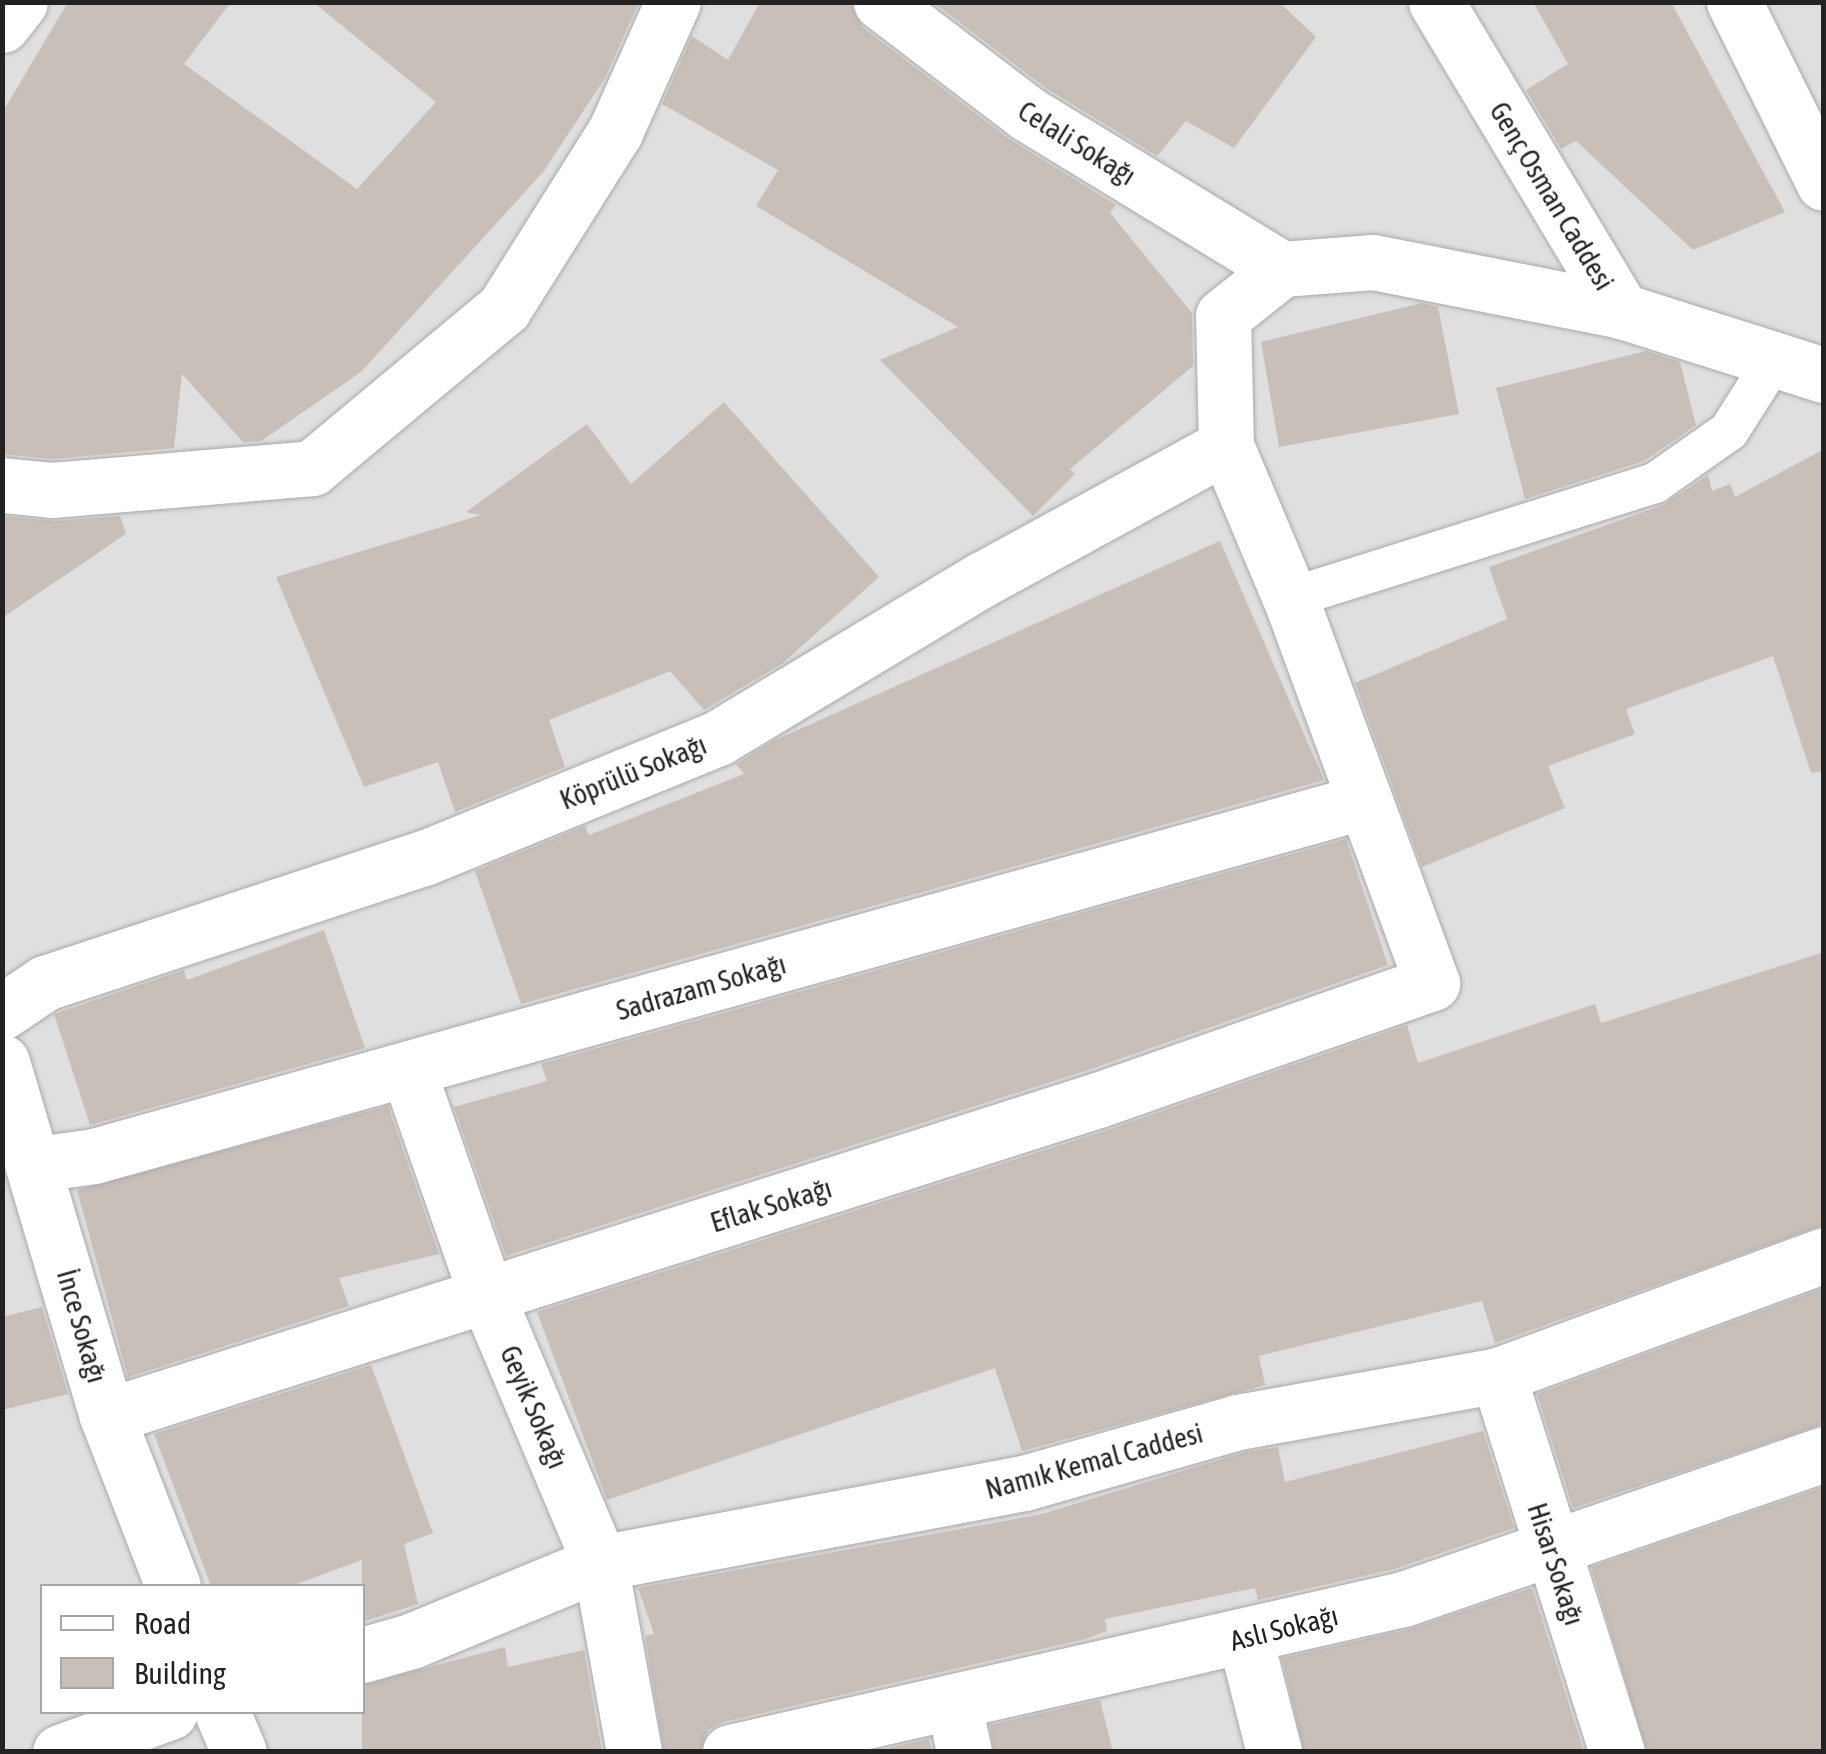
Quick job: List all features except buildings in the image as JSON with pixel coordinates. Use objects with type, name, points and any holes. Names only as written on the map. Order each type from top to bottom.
[{"type":"street","points":[[2,25],[20,2]]},
{"type":"street","points":[[2,486],[52,490],[312,468],[504,308],[615,132],[672,2]]},
{"type":"street","name":"Celali Sokağı","points":[[881,2],[1028,114],[1282,268]]},
{"type":"street","name":"Genç Osman Caddesi","points":[[1436,2],[1622,311],[1799,367]]},
{"type":"street","points":[[1734,2],[1824,183]]},
{"type":"street","points":[[1362,802],[1290,598],[1226,446],[1223,316],[1282,268],[1373,262],[1622,311]]},
{"type":"street","name":"Köprülü Sokağı","points":[[2,1012],[46,983],[424,858],[718,738],[983,579],[1226,446]]},
{"type":"street","name":"Eflak Sokağı","points":[[107,1416],[1098,1100],[1432,983],[1362,802]]},
{"type":"street","name":"Sadrazam Sokağı","points":[[37,1164],[94,1156],[1362,802]]},
{"type":"street","name":"İnce Sokağı","points":[[2,1062],[37,1164],[107,1416],[172,1584]]},
{"type":"street","name":"Geyik Sokağı","points":[[408,1070],[486,1292],[600,1563],[634,1752]]},
{"type":"street","name":"Namık Kemal Caddesi","points":[[365,1654],[600,1563],[1024,1483],[1238,1422],[1498,1375],[1824,1255]]},
{"type":"street","name":"Hisar Sokağı","points":[[1498,1375],[1550,1551],[1617,1752]]},
{"type":"street","name":"Aslı Sokağı","points":[[730,1752],[959,1728],[1246,1638],[1403,1599],[1824,1454]]},
{"type":"street","points":[[1246,1638],[1274,1752]]},
{"type":"street","points":[[60,1752],[164,1714]]},
{"type":"street","points":[[223,1714],[239,1752]]},
{"type":"lane","points":[[1290,598],[1655,483],[1729,431],[1799,367]]},
{"type":"shaded area","points":[[3,3],[1823,3],[1823,1751],[3,1752]]}]
